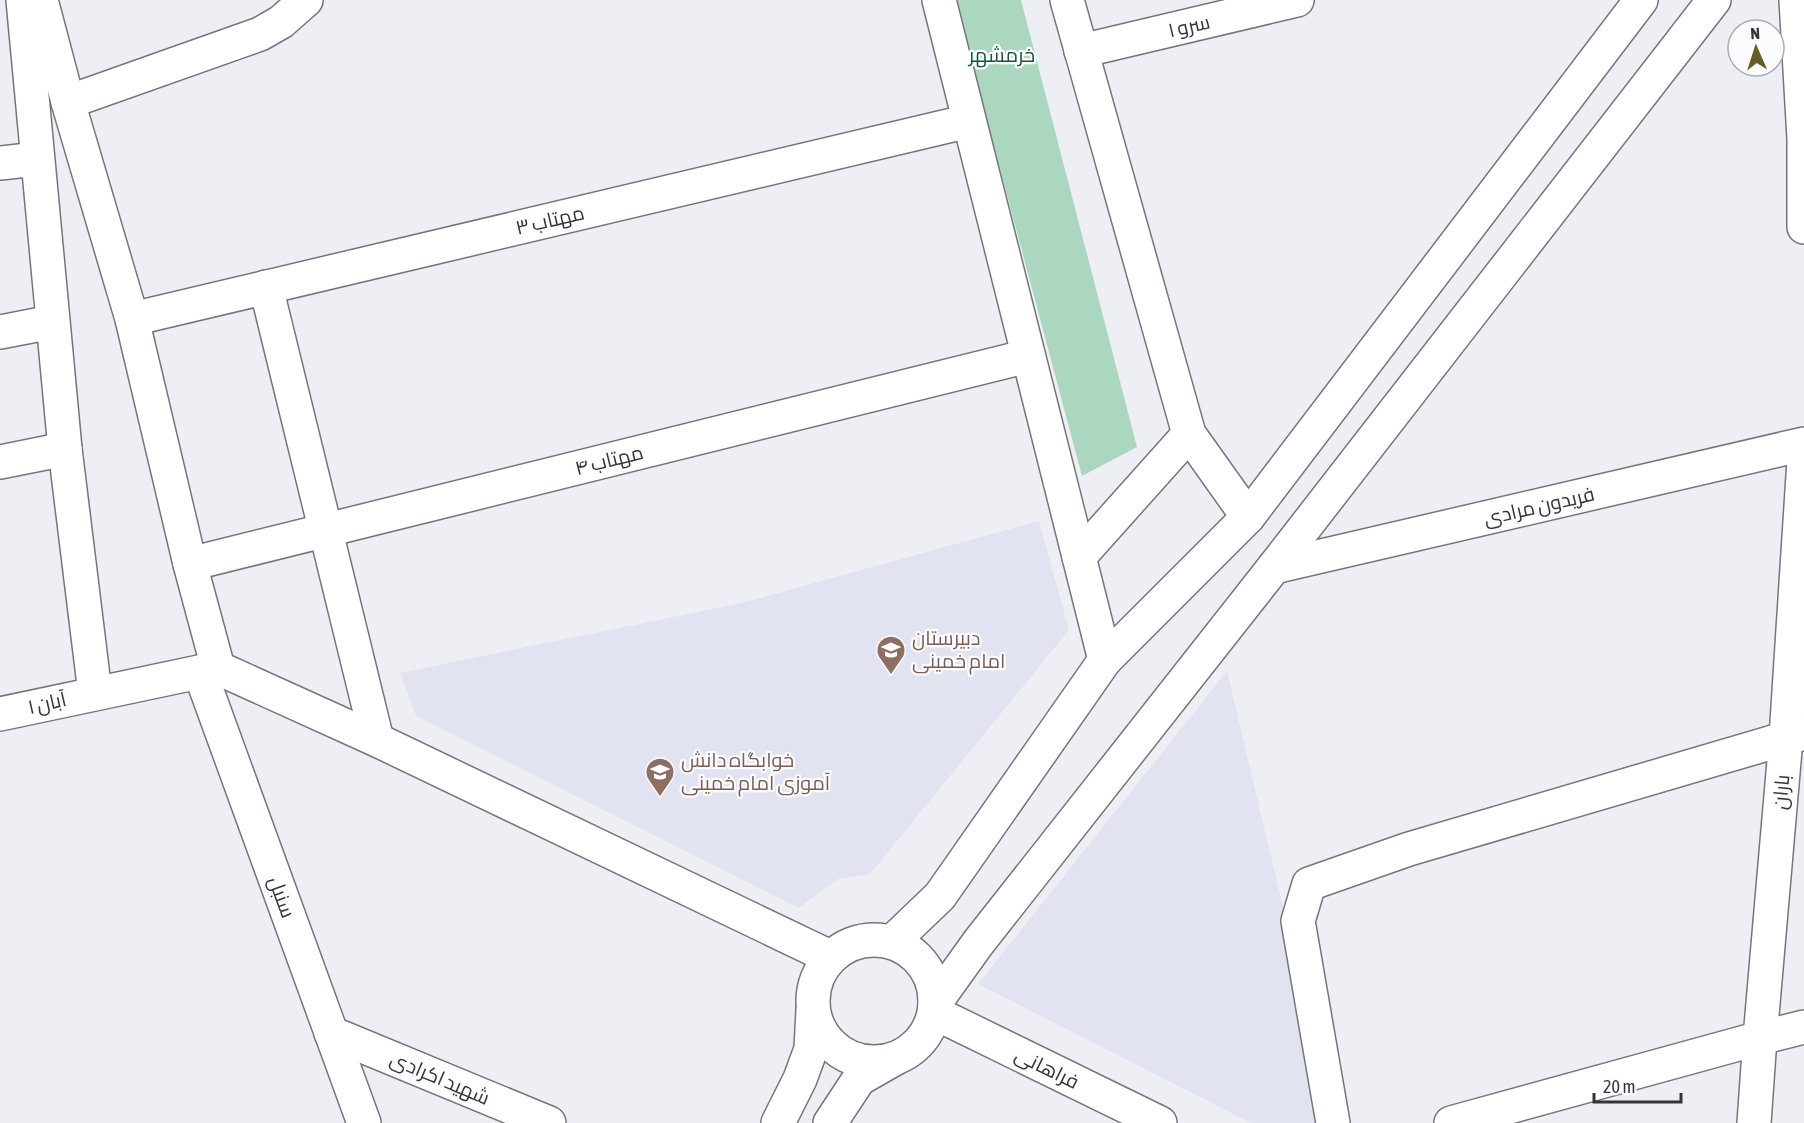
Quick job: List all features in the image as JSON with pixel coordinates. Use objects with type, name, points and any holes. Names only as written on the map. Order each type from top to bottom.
[{"type":"street","points":[[22,0],[65,449],[95,693]]},
{"type":"street","name":"سنبل","points":[[41,0],[68,102],[132,319],[190,564],[209,670],[331,1033],[364,1123]]},
{"type":"street","points":[[68,102],[260,34],[281,22],[306,0]]},
{"type":"street","points":[[939,0],[1105,660]]},
{"type":"street","points":[[1067,0],[1189,434],[1248,517]]},
{"type":"street","name":"سرو ۱","points":[[1081,51],[1298,0]]},
{"type":"street","points":[[892,942],[940,896],[1105,660],[1248,517],[1641,0]]},
{"type":"street","points":[[935,1008],[978,943],[1274,567],[1713,0]]},
{"type":"street","points":[[1796,0],[1804,139],[1804,227]]},
{"type":"street","name":"مهتاب ۳","points":[[132,319],[969,121]]},
{"type":"street","points":[[0,163],[37,159]]},
{"type":"street","points":[[266,287],[377,740]]},
{"type":"street","points":[[0,332],[52,322]]},
{"type":"street","name":"مهتاب ۴","points":[[190,564],[1028,356]]},
{"type":"street","points":[[1079,557],[1189,434]]},
{"type":"street","name":"فریدون مرادی","points":[[1274,567],[1804,444]]},
{"type":"street","points":[[0,462],[65,449]]},
{"type":"street","name":"باران","points":[[1754,1123],[1760,1038],[1795,735],[1804,460]]},
{"type":"street","points":[[209,670],[377,740],[830,957]]},
{"type":"street","name":"آبان ۱","points":[[0,714],[209,670]]},
{"type":"street","points":[[1333,1123],[1298,921],[1309,884],[1409,849],[1795,735]]},
{"type":"street","points":[[778,1123],[801,1079],[811,1049],[813,991],[819,973],[830,957],[844,947],[859,941],[875,939],[892,942],[908,949],[922,961],[931,977],[936,994],[935,1008],[928,1031],[916,1046],[859,1079],[833,1118]]},
{"type":"street","name":"فراهانی","points":[[935,1008],[1117,1112],[1160,1123]]},
{"type":"street","points":[[813,1010],[819,1028],[830,1043],[844,1054],[862,1061],[880,1062],[899,1057]]},
{"type":"street","points":[[1451,1123],[1804,1027]]},
{"type":"street","name":"شهید اکرادی","points":[[331,1033],[549,1123]]},
{"type":"street","points":[[801,1079],[820,1080],[834,1094],[833,1118]]},
{"type":"shaded area","points":[[1039,521],[1069,630],[870,874],[838,879],[799,908],[416,716],[400,673],[746,602]]},
{"type":"shaded area","points":[[1227,671],[1334,1123],[1251,1123],[978,984]]},
{"type":"green space","name":"خرمشهر","points":[[955,0],[1021,0],[1137,447],[1082,476]]},
{"type":"place","name":"دبیرستان امام خمینی","points":[[891,676]]},
{"type":"place","name":"خوابگاه دانش آموزی امام خمینی","points":[[660,798]]}]
